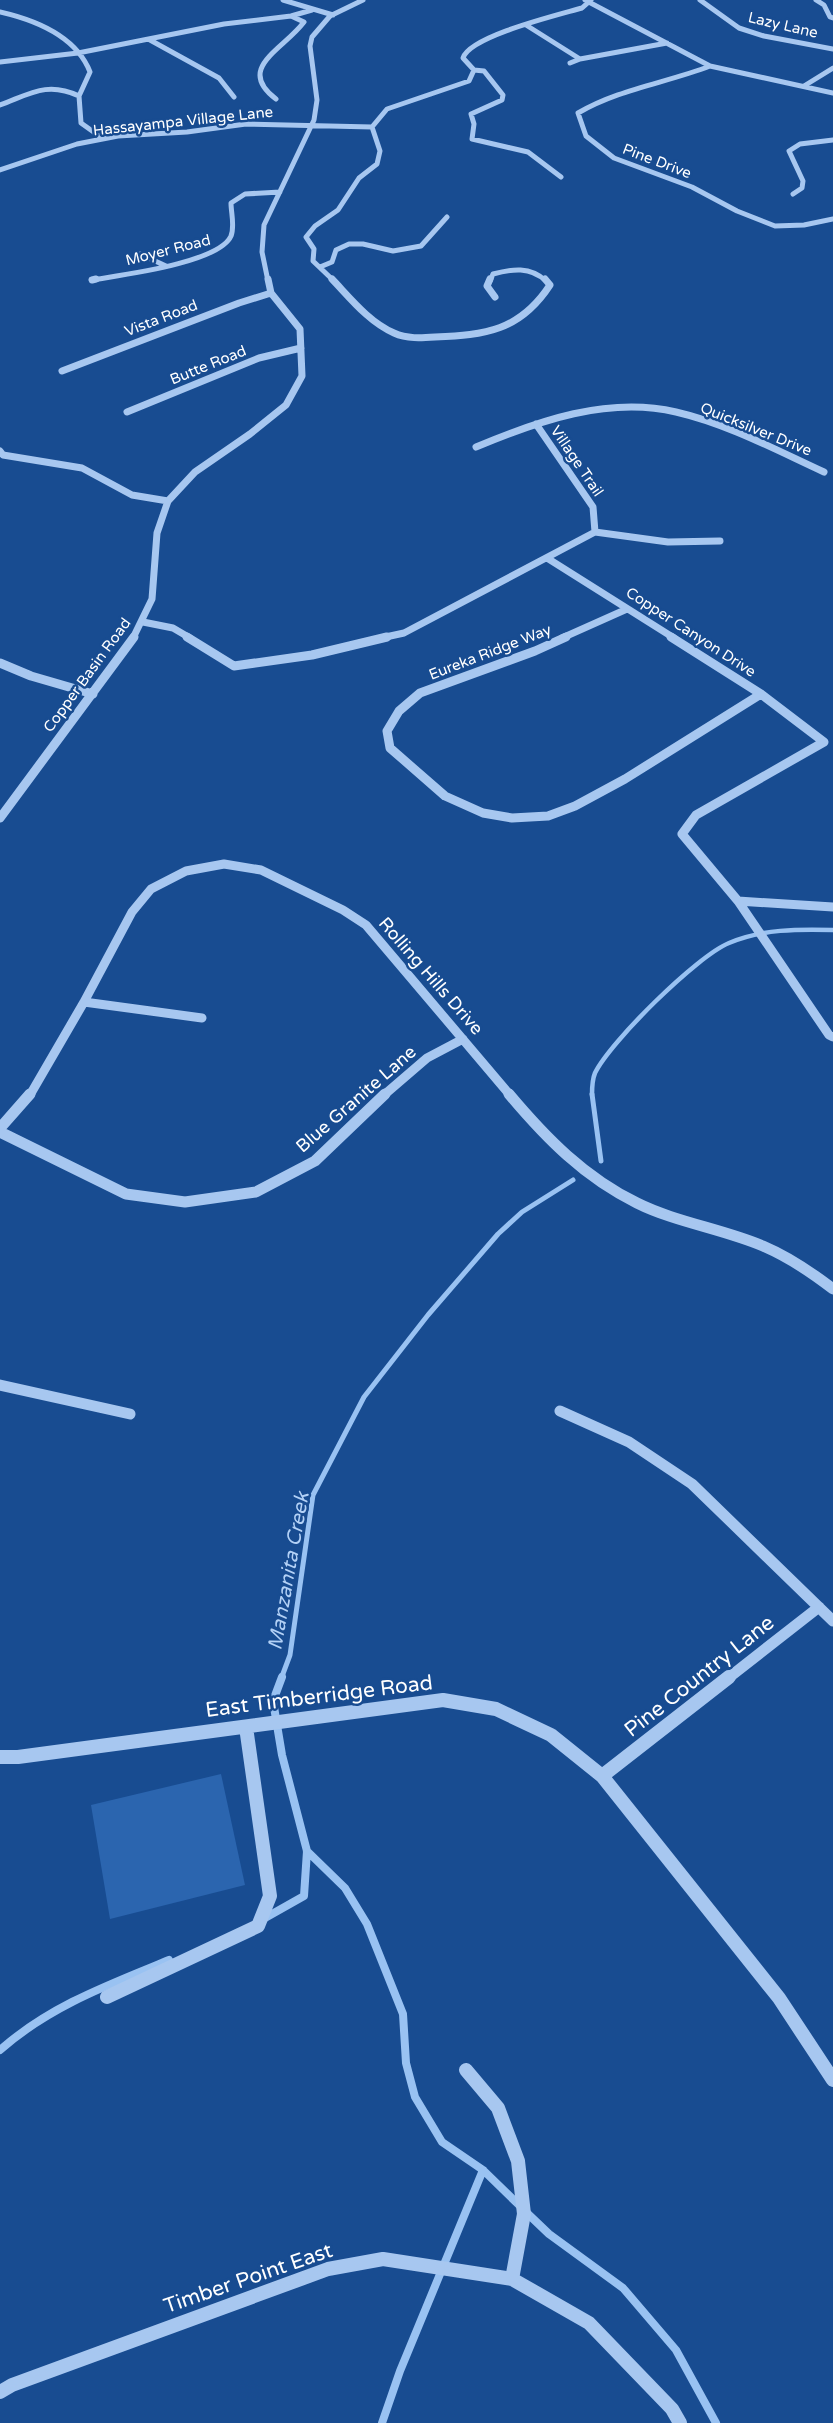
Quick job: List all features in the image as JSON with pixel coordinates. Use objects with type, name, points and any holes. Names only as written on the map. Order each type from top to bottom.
[{"type":"street","points":[[283,0],[333,15]]},
{"type":"street","name":"Copper Basin Road","points":[[0,818],[130,645],[143,622],[152,599],[157,533],[168,501],[195,472],[250,434],[286,405],[302,376],[300,329],[270,293],[262,252],[264,225],[300,155],[314,120],[317,100],[310,43],[317,28],[333,15],[363,0]]},
{"type":"street","points":[[561,177],[535,156],[522,149],[482,144],[472,139],[474,124],[471,114],[502,100],[503,95],[484,71],[474,70],[463,58],[465,52],[486,38],[582,8],[587,6],[588,0],[710,66],[833,93]]},
{"type":"street","name":"Lazy Lane","points":[[700,0],[739,28],[764,36],[833,49]]},
{"type":"street","points":[[816,0],[824,5],[833,6]]},
{"type":"street","points":[[824,5],[830,17],[833,18]]},
{"type":"street","points":[[0,62],[78,53],[224,24],[291,16],[312,10]]},
{"type":"street","points":[[0,12],[44,25],[78,53],[89,67],[90,72],[79,96],[82,108],[81,124],[102,138]]},
{"type":"street","points":[[276,99],[264,92],[257,80],[257,75],[263,64],[300,30],[304,22],[291,16]]},
{"type":"street","points":[[526,25],[580,59]]},
{"type":"street","points":[[150,40],[219,78],[234,97]]},
{"type":"street","points":[[570,63],[580,59],[667,43]]},
{"type":"street","name":"Pine Drive","points":[[710,66],[695,73],[639,85],[598,99],[578,113],[586,136],[614,158],[692,187],[737,211],[776,226],[804,225],[833,219]]},
{"type":"street","points":[[804,86],[833,68]]},
{"type":"street","points":[[474,70],[469,81],[387,109],[372,127],[380,151],[377,164],[359,177],[338,210],[315,226],[306,237],[314,249],[313,261],[326,276],[394,334],[415,338],[474,336],[508,324],[531,309],[546,294],[550,285],[542,275],[515,268],[493,274],[487,286],[495,297]]},
{"type":"street","points":[[0,105],[12,102],[26,93],[45,89],[66,89],[79,96]]},
{"type":"street","name":"Hassayampa Village Lane","points":[[0,170],[102,138],[187,132],[246,124],[372,127]]},
{"type":"street","points":[[794,194],[802,188],[803,181],[789,151],[800,144],[833,140]]},
{"type":"street","name":"Moyer Road","points":[[92,280],[166,266],[222,249],[231,236],[231,203],[244,194],[280,192]]},
{"type":"street","points":[[320,267],[332,262],[336,250],[349,244],[363,244],[393,251],[421,246],[447,217]]},
{"type":"street","points":[[140,254],[166,266]]},
{"type":"street","name":"Vista Road","points":[[62,371],[270,293]]},
{"type":"street","name":"Butte Road","points":[[127,412],[259,358],[301,348]]},
{"type":"street","name":"Quicksilver Drive","points":[[476,447],[519,428],[593,409],[653,408],[701,419],[824,472]]},
{"type":"street","name":"Village Trail","points":[[536,424],[593,507],[595,532]]},
{"type":"street","points":[[0,451],[3,455],[82,468],[132,495],[168,501]]},
{"type":"street","points":[[143,622],[173,628],[234,666],[312,655],[404,633],[595,532],[668,542],[720,541]]},
{"type":"street","name":"Copper Canyon Drive","points":[[547,558],[761,694],[824,742],[696,815],[682,834],[738,901],[829,1035],[833,1037]]},
{"type":"street","name":"Eureka Ridge Way","points":[[627,609],[535,651],[420,693],[399,711],[387,731],[390,748],[446,796],[483,813],[512,818],[548,816],[575,806],[625,779],[761,694]]},
{"type":"street","points":[[0,663],[31,676],[93,694]]},
{"type":"street","name":"Rolling Hills Drive","points":[[0,1128],[28,1098],[84,1002],[132,912],[151,890],[186,871],[224,864],[261,870],[343,910],[366,925],[546,1138],[595,1179],[638,1204],[763,1246],[804,1267],[833,1289]]},
{"type":"street","points":[[738,901],[833,908]]},
{"type":"street","points":[[84,1002],[202,1018]]},
{"type":"street","name":"Blue Granite Lane","points":[[0,1132],[126,1194],[185,1203],[256,1192],[315,1161],[377,1101],[427,1058],[463,1039]]},
{"type":"street","points":[[0,1384],[130,1414]]},
{"type":"street","points":[[560,1411],[629,1442],[692,1484],[833,1621]]},
{"type":"street","name":"Pine Country Lane","points":[[602,1776],[819,1607]]},
{"type":"street","name":"East Timberridge Road","points":[[0,1757],[18,1757],[443,1701],[496,1709],[551,1735],[602,1776],[778,1998],[833,2080]]},
{"type":"street","points":[[106,1997],[258,1926],[270,1896],[246,1727]]},
{"type":"street","points":[[466,2070],[498,2108],[518,2161],[524,2214],[512,2279]]},
{"type":"street","name":"Timber Point East","points":[[0,2392],[12,2385],[328,2269],[383,2259],[512,2279],[589,2323],[672,2409],[680,2423]]},
{"type":"shaded area","points":[[221,1774],[245,1885],[110,1919],[91,1805]]},
{"type":"waterway","name":"Manzanita Creek","points":[[592,1094],[595,1073],[618,1041],[676,982],[715,951],[742,938],[767,932],[833,930]]},
{"type":"waterway","name":"Manzanita Creek","points":[[592,1094],[601,1161]]},
{"type":"waterway","name":"Manzanita Creek","points":[[281,1679],[290,1655],[313,1495],[364,1397],[428,1315],[498,1234],[522,1212],[573,1180]]},
{"type":"waterway","name":"Manzanita Creek","points":[[282,1677],[273,1701],[282,1755],[307,1851]]},
{"type":"waterway","name":"Manzanita Creek","points":[[265,1918],[304,1896],[307,1851]]},
{"type":"waterway","points":[[307,1851],[345,1888],[367,1924],[403,2014],[406,2063],[415,2097],[442,2142],[483,2170]]},
{"type":"waterway","name":"Manzanita Creek","points":[[0,2050],[59,2009],[169,1960]]},
{"type":"waterway","points":[[382,2423],[400,2371],[483,2170]]},
{"type":"waterway","points":[[483,2170],[520,2206]]},
{"type":"waterway","points":[[527,2213],[549,2234],[623,2288],[676,2350],[716,2423]]}]
